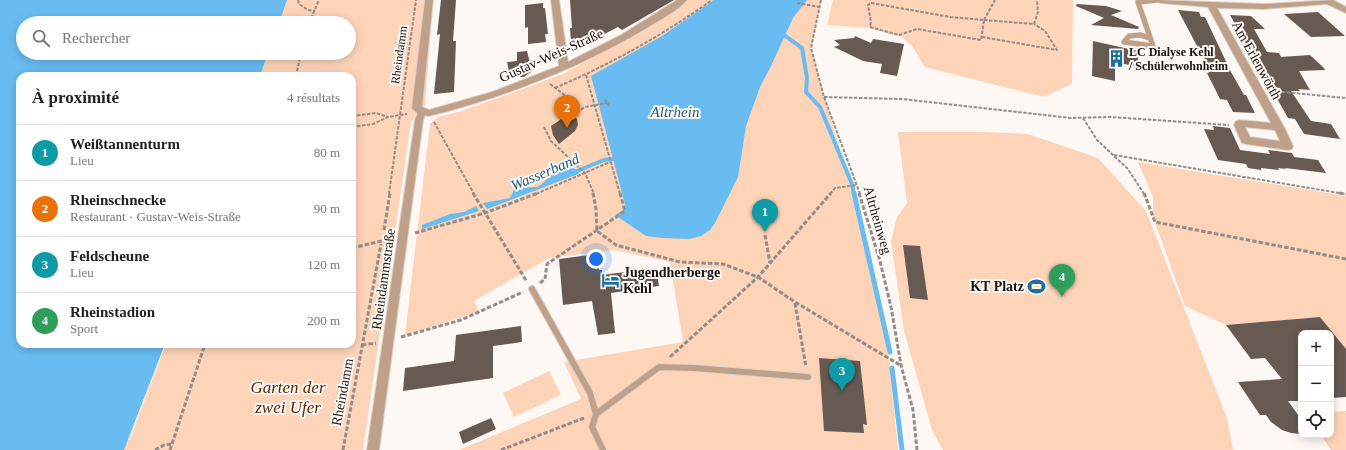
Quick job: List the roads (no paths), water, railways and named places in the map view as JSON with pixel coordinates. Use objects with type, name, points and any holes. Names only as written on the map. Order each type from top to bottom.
[{"type":"street","points":[[426,113],[417,108],[429,0]]},
{"type":"street","points":[[555,0],[564,67]]},
{"type":"street","name":"Gustav-Weis-Straße","points":[[426,113],[511,90],[564,67],[603,47],[683,0]]},
{"type":"street","name":"Am Erlenwörth","points":[[1159,0],[1212,6],[1266,8],[1299,6],[1327,0]]},
{"type":"street","points":[[1327,0],[1346,10]]},
{"type":"street","name":"Am Erlenwörth","points":[[1212,6],[1279,127],[1288,146],[1246,140],[1240,123],[1279,127]]},
{"type":"street","name":"Rheindammstraße","points":[[373,450],[419,120],[426,113]]},
{"type":"lane","points":[[1150,38],[1140,35],[1129,36],[1124,42],[1152,46],[1150,38],[1142,17],[1138,2],[1159,0]]},
{"type":"lane","points":[[532,289],[590,393],[596,414],[592,427],[603,450]]},
{"type":"lane","points":[[596,414],[659,367],[694,368],[808,377]]},
{"type":"water","points":[[0,0],[287,0],[281,16],[16,16],[16,60],[266,60],[261,72],[16,72],[16,348],[163,348],[124,450],[0,450]]},
{"type":"water","name":"Altrhein","points":[[714,0],[807,0],[793,18],[760,87],[746,126],[738,177],[715,223],[710,230],[701,236],[689,239],[646,236],[615,215],[626,208],[591,76],[662,36]]},
{"type":"water","points":[[567,164],[579,172],[578,174],[487,209],[483,203],[510,198],[515,188],[537,187],[559,167]]},
{"type":"water","points":[[476,206],[479,211],[422,229],[422,225],[450,214],[464,212]]},
{"type":"waterway","points":[[784,35],[802,48],[807,78],[806,92],[820,107],[852,184],[854,194]]},
{"type":"waterway","name":"Wasserband","points":[[572,173],[604,160],[613,159]]},
{"type":"waterway","points":[[854,193],[890,352]]},
{"type":"waterway","points":[[892,368],[902,450]]},
{"type":"place","name":"LC Dialyse Kehl / Schülerwohnheim","points":[[1116,59]]},
{"type":"place","name":"Rheinschnecke","points":[[567,128]]},
{"type":"place","name":"Weißtannenturm","points":[[765,232]]},
{"type":"place","name":"Jugendherberge Kehl","points":[[610,280]]},
{"type":"place","name":"KT Platz","points":[[1037,286]]},
{"type":"place","name":"Rheinstadion","points":[[1062,297]]},
{"type":"place","name":"Feldscheune","points":[[842,391]]},
{"type":"park label","name":"Garten der zwei Ufer","points":[[288,397]]}]
